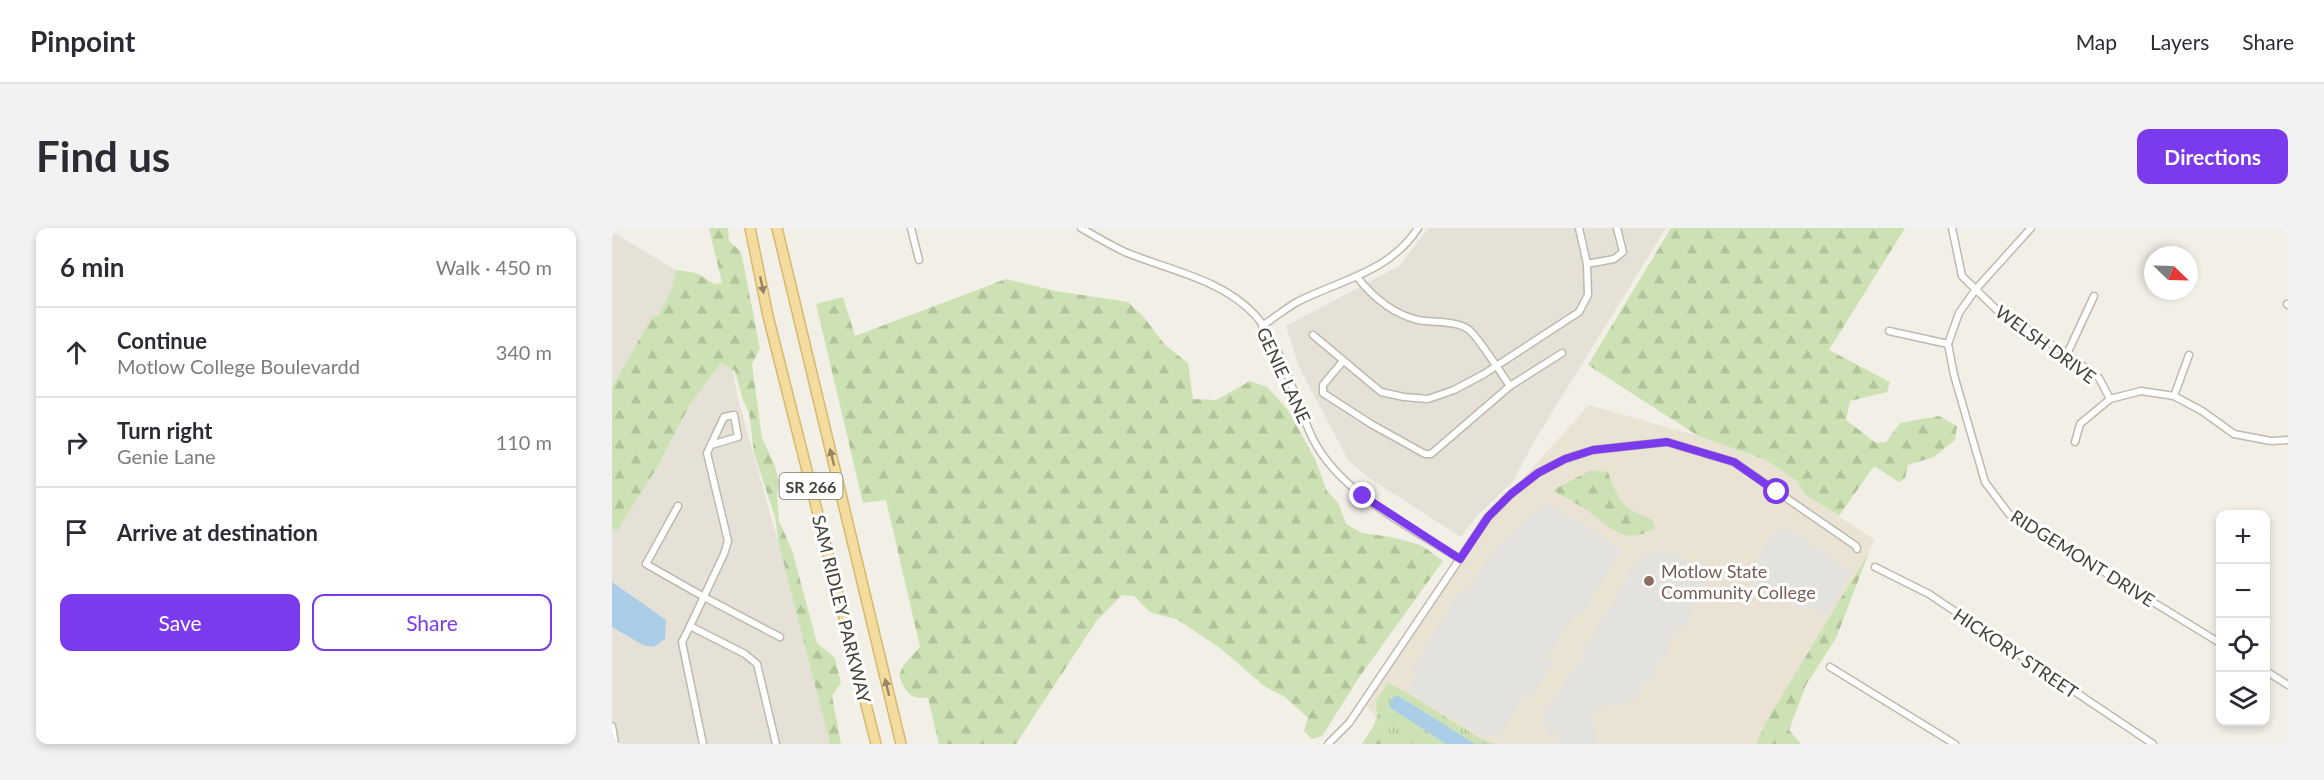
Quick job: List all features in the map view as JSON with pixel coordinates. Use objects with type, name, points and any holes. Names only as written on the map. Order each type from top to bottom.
[{"type":"main road","name":"SAM RIDLEY PARKWAY","points":[[750,228],[768,316],[876,744]]},
{"type":"main road","name":"SAM RIDLEY PARKWAY","points":[[777,228],[901,744]]},
{"type":"street","points":[[911,228],[919,260]]},
{"type":"street","name":"GENIE LANE","points":[[1081,228],[1124,251],[1223,290],[1256,315],[1276,348],[1314,441],[1340,477],[1363,496],[1460,559]]},
{"type":"street","points":[[1263,326],[1297,302],[1357,277],[1395,255],[1418,228]]},
{"type":"street","points":[[1313,335],[1381,392],[1428,399],[1454,390],[1579,312],[1588,295],[1587,264],[1579,228]]},
{"type":"street","points":[[1587,264],[1614,259],[1623,252],[1617,228]]},
{"type":"street","name":"WELSH DRIVE","points":[[1952,228],[1962,276],[2000,313],[2067,354],[2099,378],[2110,399]]},
{"type":"street","points":[[1889,332],[1948,344],[1959,314],[1976,289],[2031,228]]},
{"type":"street","points":[[1357,277],[1370,293],[1395,310],[1416,319],[1458,325],[1470,330],[1510,386]]},
{"type":"street","points":[[2067,354],[2094,296]]},
{"type":"street","name":"RIDGEMONT DRIVE","points":[[1948,344],[1954,375],[1985,482],[2009,514],[2216,641]]},
{"type":"street","points":[[1343,360],[1323,385],[1323,393],[1371,424],[1425,454],[1431,454],[1510,386],[1562,353]]},
{"type":"street","points":[[2174,396],[2189,355]]},
{"type":"street","points":[[2075,442],[2080,424],[2110,399],[2142,391],[2174,396],[2202,411],[2234,434],[2271,441],[2288,440]]},
{"type":"street","points":[[703,744],[682,642],[728,541],[707,453],[724,417],[734,415],[738,437],[711,445]]},
{"type":"street","points":[[1328,744],[1348,723],[1488,517],[1511,494],[1538,473],[1565,459],[1593,450],[1667,442],[1734,462],[1856,546],[1857,549]]},
{"type":"street","points":[[678,506],[646,564],[780,637]]},
{"type":"street","name":"HICKORY STREET","points":[[1875,567],[1929,594],[2153,744]]},
{"type":"street","points":[[690,626],[745,654],[757,664],[776,744]]},
{"type":"street","points":[[1830,667],[1954,744]]},
{"type":"street","points":[[2267,672],[2288,685]]},
{"type":"street","points":[[612,726],[615,744]]},
{"type":"shaded area","points":[[1429,228],[1666,228],[1538,435],[1513,481],[1477,516],[1461,537],[1369,478],[1348,460],[1299,367],[1286,326],[1399,266]]},
{"type":"shaded area","points":[[612,232],[676,270],[673,285],[659,315],[652,317],[612,387]]},
{"type":"shaded area","points":[[721,362],[732,367],[738,399],[779,545],[830,744],[612,744],[612,528],[617,530],[658,466],[689,406]]},
{"type":"shaded area","name":"Motlow State Community College","points":[[1589,405],[1698,436],[1766,460],[1797,481],[1806,495],[1875,540],[1834,612],[1766,722],[1756,744],[1414,744],[1381,723],[1363,702],[1488,517]]},
{"type":"shaded area","points":[[1547,503],[1622,549],[1581,616],[1575,613],[1548,657],[1553,661],[1530,699],[1524,695],[1498,739],[1488,734],[1485,738],[1408,692],[1417,674],[1411,671],[1462,587],[1469,591],[1491,553]]},
{"type":"shaded area","points":[[1786,528],[1852,571],[1824,617],[1806,605],[1802,610],[1750,577],[1761,564],[1757,559],[1775,530],[1782,534]]},
{"type":"shaded area","points":[[1669,550],[1672,557],[1678,555],[1688,561],[1688,567],[1694,566],[1696,572],[1708,579],[1708,585],[1705,586],[1707,592],[1701,602],[1692,604],[1691,617],[1685,627],[1676,629],[1677,636],[1669,638],[1670,647],[1665,657],[1658,659],[1659,664],[1653,666],[1655,672],[1649,682],[1641,684],[1643,691],[1636,693],[1638,699],[1589,710],[1597,744],[1559,744],[1558,733],[1549,736],[1542,715],[1548,713],[1547,708],[1553,696],[1561,695],[1559,688],[1566,687],[1564,680],[1570,671],[1577,669],[1575,663],[1583,661],[1582,650],[1588,640],[1594,639],[1592,633],[1599,632],[1597,625],[1603,615],[1609,613],[1608,608],[1615,606],[1613,599],[1619,590],[1625,588],[1624,582],[1630,581],[1628,574],[1635,564],[1641,563],[1640,557]]},
{"type":"green space","points":[[709,228],[728,228],[729,241],[741,252],[760,348],[752,364],[762,438],[775,466],[779,482],[777,495],[779,521],[792,550],[817,643],[835,658],[841,683],[832,696],[841,744],[830,744],[779,545],[775,517],[754,453],[749,412],[743,401],[735,371],[721,363],[689,406],[658,466],[617,531],[612,528],[612,387],[652,317],[659,315],[673,285],[676,270],[696,273],[715,284],[722,283]]},
{"type":"green space","points":[[1671,228],[1905,228],[1829,350],[1890,382],[1887,392],[1850,401],[1846,420],[1876,443],[1886,442],[1900,423],[1939,416],[1957,426],[1955,440],[1934,457],[1908,465],[1905,478],[1899,482],[1874,466],[1839,516],[1806,495],[1797,481],[1766,460],[1698,436],[1588,365]]},
{"type":"green space","points":[[1006,279],[1056,291],[1128,302],[1143,316],[1165,345],[1188,363],[1193,399],[1216,400],[1250,381],[1267,387],[1288,410],[1315,459],[1327,491],[1339,504],[1346,524],[1362,533],[1391,537],[1421,545],[1443,561],[1360,676],[1322,736],[1312,739],[1304,731],[1308,718],[1285,697],[1264,686],[1220,648],[1178,620],[1150,612],[1134,596],[1122,595],[1097,620],[1016,744],[939,744],[928,698],[909,694],[899,676],[903,666],[920,647],[886,500],[863,503],[816,304],[843,297],[855,336]]},
{"type":"green space","points":[[1591,470],[1608,472],[1623,503],[1631,510],[1648,517],[1653,521],[1655,528],[1635,535],[1619,533],[1553,490]]},
{"type":"green space","points":[[1870,550],[1836,638],[1806,685],[1789,730],[1801,744],[1756,744],[1766,722]]},
{"type":"green space","points":[[1388,683],[1481,739],[1496,744],[1409,744],[1374,725],[1377,714],[1376,701]]},
{"type":"green space","points":[[1374,725],[1405,741],[1409,744],[1362,744]]},
{"type":"water","points":[[612,582],[666,620],[665,639],[654,647],[643,645],[612,627]]},
{"type":"water","points":[[1397,695],[1475,744],[1446,744],[1389,707],[1391,700]]},
{"type":"place","name":"Motlow State Community College","points":[[1649,581]]},
{"type":"route","points":[[1363,496],[1460,559],[1488,517],[1511,494],[1538,473],[1565,459],[1593,450],[1667,442],[1734,462],[1777,492]]}]
